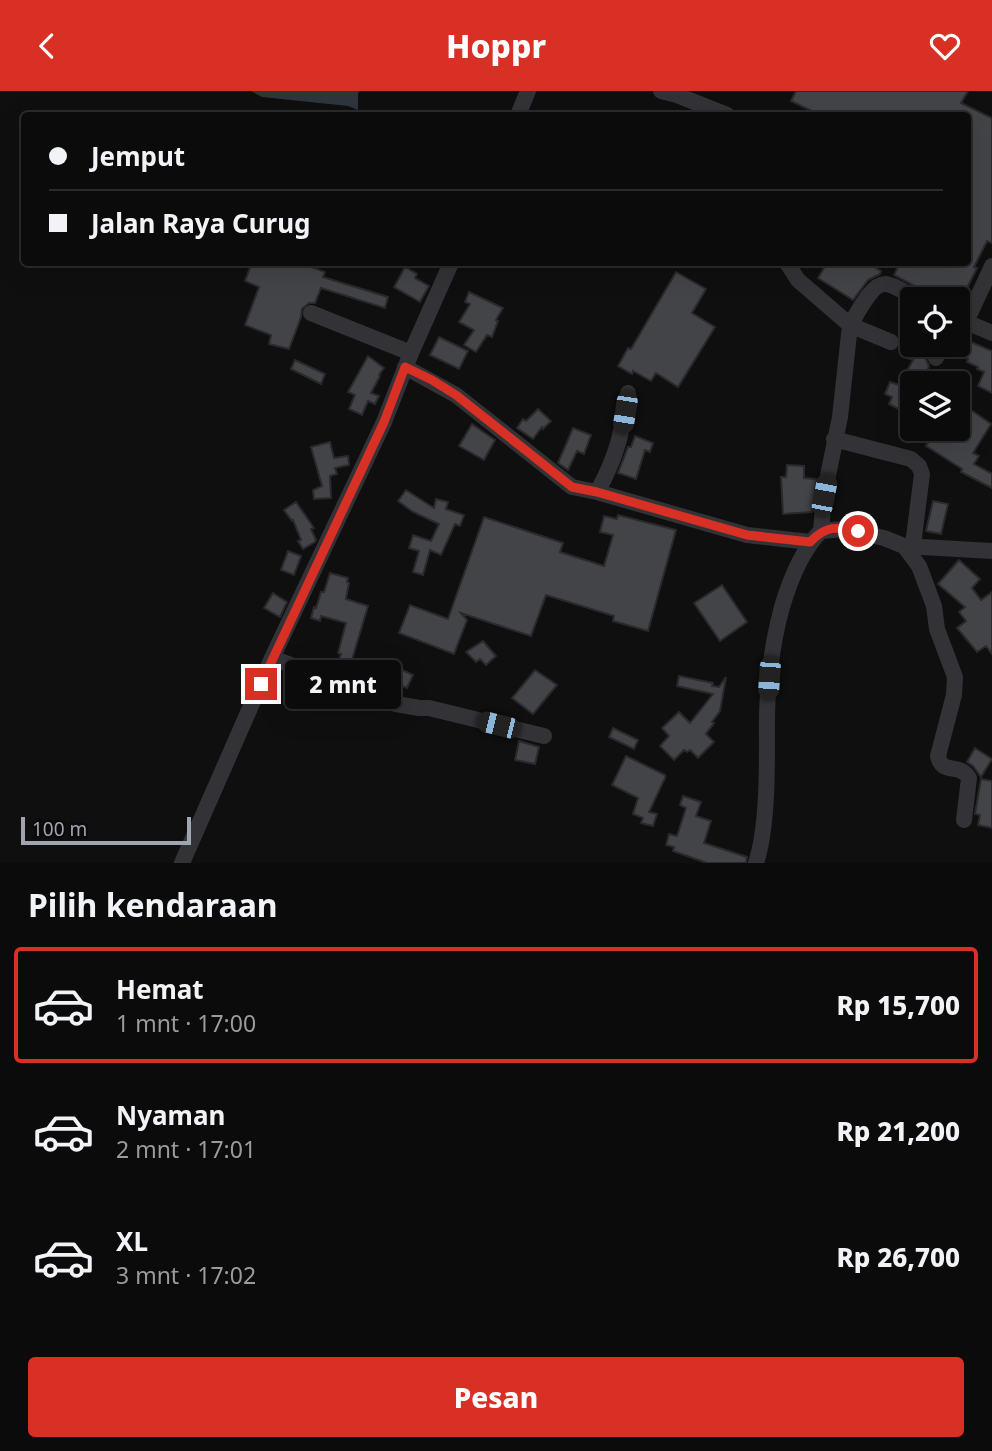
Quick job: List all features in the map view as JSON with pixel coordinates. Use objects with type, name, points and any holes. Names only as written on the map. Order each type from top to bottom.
[{"type":"street","points":[[519,112],[528,91]]},
{"type":"street","points":[[661,91],[720,112]]},
{"type":"street","points":[[182,863],[272,658],[384,422],[408,360],[451,266]]},
{"type":"street","points":[[789,266],[797,280],[850,325],[891,342]]},
{"type":"street","points":[[970,306],[992,266]]},
{"type":"street","points":[[756,863],[763,820],[770,663],[776,628],[788,586],[816,536],[840,417],[850,325],[876,286],[881,284],[900,290]]},
{"type":"street","points":[[312,313],[408,360],[572,487],[747,535],[816,536],[843,529],[908,546],[992,551]]},
{"type":"street","points":[[970,323],[992,333]]},
{"type":"street","points":[[597,492],[611,467],[619,444],[628,393]]},
{"type":"street","points":[[834,439],[911,459],[919,466],[922,474],[908,546],[919,566],[934,606],[937,629],[955,677],[954,695],[938,756],[943,767],[962,771],[969,779],[964,820]]},
{"type":"street","points":[[272,658],[396,703],[429,708],[544,736]]},
{"type":"shaded area","points":[[251,91],[360,91],[358,110],[348,106],[262,97]]},
{"type":"building","points":[[796,91],[968,91],[961,103],[992,118],[992,243],[987,241],[968,287],[916,287],[894,275],[898,266],[971,266],[971,112],[814,112],[791,101]]},
{"type":"building","points":[[251,266],[308,266],[325,272],[323,277],[388,297],[385,308],[321,288],[315,303],[309,303],[302,309],[289,349],[269,344],[271,335],[245,325],[259,287],[245,281]]},
{"type":"building","points":[[825,266],[872,266],[881,271],[868,280],[853,300],[818,278]]},
{"type":"building","points":[[405,267],[417,274],[415,278],[429,286],[420,302],[394,287]]},
{"type":"building","points":[[676,272],[706,289],[692,313],[715,327],[678,387],[656,373],[651,381],[618,366],[628,348],[631,349]]},
{"type":"building","points":[[469,292],[503,308],[496,320],[498,321],[492,337],[487,335],[476,352],[464,345],[474,330],[459,322],[470,304],[465,302]]},
{"type":"building","points":[[439,337],[468,351],[459,369],[430,355]]},
{"type":"building","points":[[970,342],[992,351],[992,393],[978,386],[984,372],[967,362],[968,359],[962,357],[970,357]]},
{"type":"building","points":[[368,356],[384,368],[371,393],[379,396],[375,404],[368,401],[362,415],[349,409],[355,395],[348,392]]},
{"type":"building","points":[[905,357],[926,357],[927,371],[907,371],[913,360]]},
{"type":"building","points":[[295,360],[325,374],[321,384],[291,369]]},
{"type":"building","points":[[890,382],[899,385],[900,410],[889,404],[892,397],[885,394]]},
{"type":"building","points":[[538,409],[551,421],[543,429],[542,427],[533,439],[517,428],[523,419],[526,421]]},
{"type":"building","points":[[970,409],[991,424],[973,453],[979,456],[974,464],[992,474],[992,488],[961,472],[962,469],[926,446],[929,441],[970,441]]},
{"type":"building","points":[[472,424],[495,440],[484,460],[459,446]]},
{"type":"building","points":[[573,428],[591,435],[584,454],[577,451],[568,470],[558,463]]},
{"type":"building","points":[[635,436],[653,443],[650,452],[645,450],[636,479],[618,473]]},
{"type":"building","points":[[330,442],[334,458],[348,456],[349,465],[335,468],[337,474],[330,476],[331,498],[314,499],[313,490],[322,486],[311,447]]},
{"type":"building","points":[[787,465],[804,466],[804,478],[817,479],[812,512],[783,514],[781,477],[786,477]]},
{"type":"building","points":[[406,490],[434,508],[436,499],[448,502],[446,509],[464,515],[460,526],[455,524],[441,555],[430,550],[423,575],[413,572],[419,551],[409,548],[413,535],[431,541],[439,524],[413,512],[398,501]]},
{"type":"building","points":[[933,501],[948,504],[941,534],[926,531]]},
{"type":"building","points":[[296,502],[314,528],[311,529],[316,540],[303,549],[298,541],[301,540],[293,520],[284,510]]},
{"type":"building","points":[[618,515],[676,530],[648,631],[613,621],[614,616],[546,595],[531,636],[461,613],[467,620],[454,654],[399,633],[410,605],[448,619],[484,517],[563,543],[560,552],[604,566],[613,535],[600,532],[604,516],[617,519]]},
{"type":"building","points":[[288,551],[301,556],[294,575],[281,570]]},
{"type":"building","points":[[959,560],[980,579],[972,588],[981,600],[992,592],[992,654],[986,646],[977,652],[957,628],[966,621],[959,612],[965,607],[938,584]]},
{"type":"building","points":[[330,573],[348,578],[346,599],[368,606],[351,663],[371,670],[366,682],[335,670],[341,654],[338,653],[346,623],[321,616],[320,621],[311,618]]},
{"type":"building","points":[[722,585],[747,622],[720,641],[694,603]]},
{"type":"building","points":[[273,593],[287,602],[280,617],[264,608]]},
{"type":"building","points":[[483,641],[496,656],[486,665],[480,659],[476,662],[466,652]]},
{"type":"building","points":[[396,667],[413,675],[407,688],[390,681]]},
{"type":"building","points":[[535,670],[557,685],[533,714],[512,698]]},
{"type":"building","points":[[679,676],[713,683],[712,686],[719,687],[726,677],[720,711],[706,734],[714,742],[698,758],[690,750],[684,750],[674,760],[660,746],[669,736],[662,728],[679,712],[690,723],[713,694],[677,686]]},
{"type":"building","points":[[613,728],[638,740],[634,749],[609,737]]},
{"type":"building","points":[[519,741],[539,747],[535,764],[515,760]]},
{"type":"building","points":[[975,748],[992,759],[981,777],[967,762]]},
{"type":"building","points":[[626,756],[665,775],[649,812],[657,814],[653,826],[641,823],[643,818],[633,814],[638,798],[612,785]]},
{"type":"building","points":[[981,779],[992,781],[992,828],[978,825],[980,815],[975,814]]},
{"type":"building","points":[[683,796],[701,802],[696,816],[711,821],[704,843],[747,857],[746,863],[707,863],[673,851],[674,847],[666,845],[669,834],[677,836],[686,808],[680,805]]},
{"type":"route","points":[[261,684],[384,422],[405,367],[456,395],[572,487],[747,535],[810,542],[821,531],[858,531]]}]
